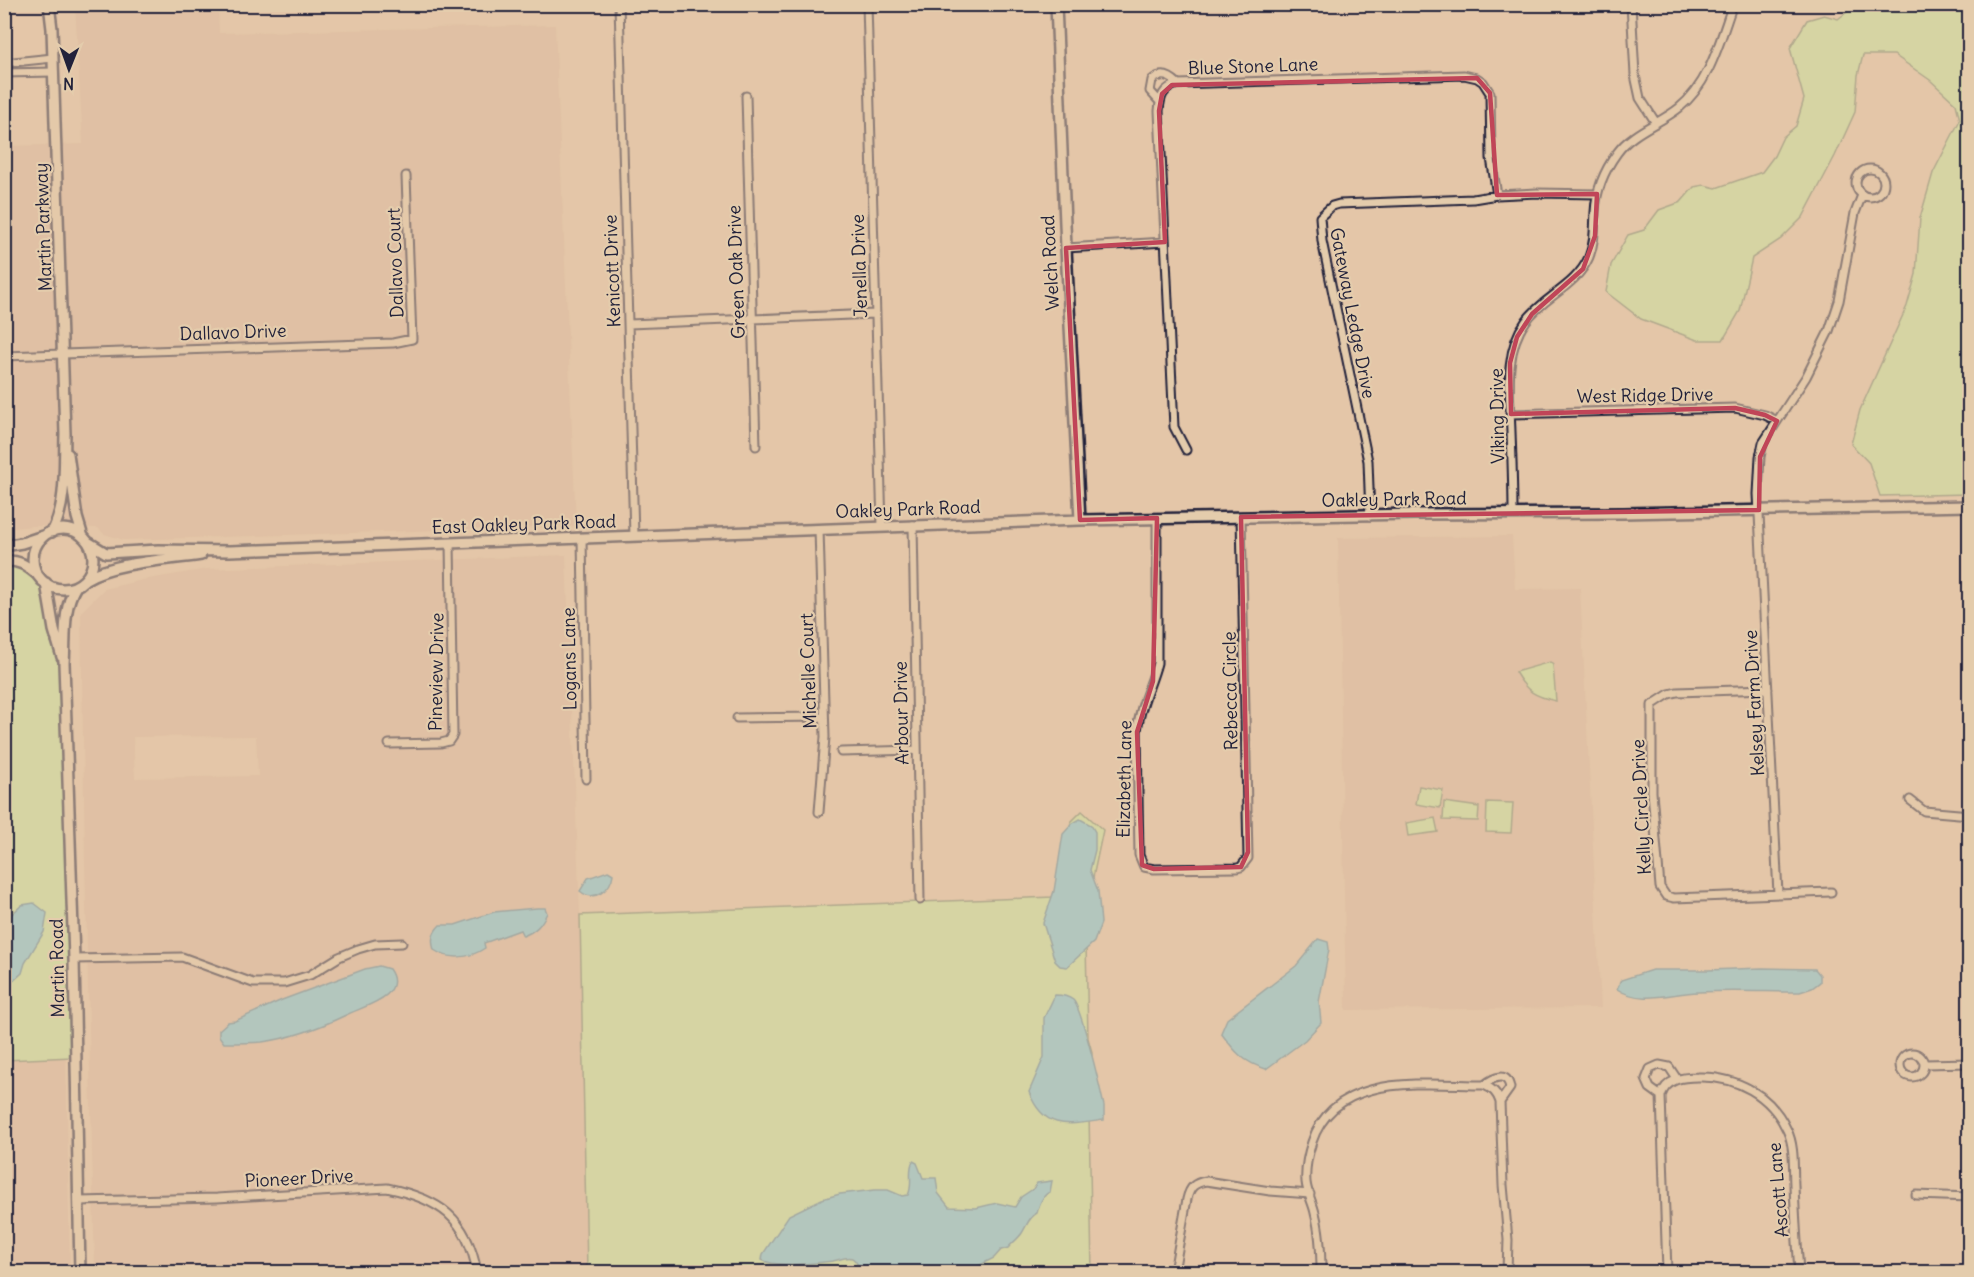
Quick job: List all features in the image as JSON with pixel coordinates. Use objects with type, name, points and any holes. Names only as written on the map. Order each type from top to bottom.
[{"type":"street","name":"Martin Parkway","points":[[49,4],[52,19]]},
{"type":"street","name":"Martin Parkway","points":[[49,533],[58,520],[62,499],[65,434],[52,19],[54,4]]},
{"type":"street","name":"Kenicott Drive","points":[[619,4],[630,324],[634,536]]},
{"type":"street","name":"Jenella Drive","points":[[867,4],[882,527]]},
{"type":"street","name":"Welch Road","points":[[1056,4],[1080,520]]},
{"type":"street","points":[[1631,4],[1635,75],[1640,98],[1656,123]]},
{"type":"street","name":"Viking Drive","points":[[1514,514],[1510,363],[1517,338],[1532,314],[1567,286],[1583,269],[1592,248],[1597,194],[1604,174],[1618,152],[1632,139],[1682,105],[1699,86],[1713,59],[1733,4]]},
{"type":"street","points":[[4,63],[53,58]]},
{"type":"street","points":[[4,73],[54,72]]},
{"type":"street","points":[[1178,84],[1164,75],[1152,80],[1150,91],[1160,102],[1174,427],[1186,450]]},
{"type":"street","name":"Blue Stone Lane","points":[[1160,102],[1164,91],[1178,84],[1464,75],[1477,78],[1483,82],[1490,93],[1492,166],[1497,195]]},
{"type":"street","name":"Green Oak Drive","points":[[746,96],[756,446]]},
{"type":"street","points":[[1875,170],[1881,173],[1884,178],[1884,189],[1879,195],[1866,197],[1862,195],[1856,186],[1858,176],[1863,171],[1875,170]]},
{"type":"street","name":"Dallavo Court","points":[[403,341],[412,339],[406,176]]},
{"type":"street","name":"Gateway Ledge Drive","points":[[1370,516],[1368,460],[1322,241],[1320,217],[1332,206],[1339,204],[1473,199],[1537,193],[1597,194]]},
{"type":"street","name":"Kelsey Farm Drive","points":[[1778,894],[1759,510],[1760,457],[1764,442],[1806,377],[1829,331],[1839,301],[1855,213],[1862,195]]},
{"type":"street","points":[[1066,248],[1165,242]]},
{"type":"street","points":[[630,324],[875,314]]},
{"type":"street","name":"Dallavo Drive","points":[[4,356],[403,341]]},
{"type":"street","name":"West Ridge Drive","points":[[1511,414],[1735,408],[1766,415],[1777,422]]},
{"type":"street","name":"Martin Parkway","points":[[65,434],[77,517],[85,540]]},
{"type":"street","name":"Oakley Park Road","points":[[819,529],[1157,518],[1970,506]]},
{"type":"street","name":"Elizabeth Lane","points":[[1157,518],[1157,663],[1153,681],[1138,717],[1137,732],[1140,861],[1144,867],[1154,869],[1237,868],[1245,863]]},
{"type":"street","name":"Rebecca Circle","points":[[1241,518],[1248,852],[1245,863]]},
{"type":"street","name":"Arbour Drive","points":[[913,525],[920,900]]},
{"type":"street","name":"East Oakley Park Road","points":[[85,540],[105,553],[158,550],[230,551],[819,529]]},
{"type":"street","name":"Michelle Court","points":[[819,529],[824,717],[823,782],[819,797],[819,812]]},
{"type":"street","points":[[4,546],[68,530],[85,540],[92,551],[93,561],[85,579],[76,586],[61,589],[46,584],[27,565],[15,560],[4,561]]},
{"type":"street","points":[[38,576],[34,567],[35,549],[49,533]]},
{"type":"street","name":"Logans Lane","points":[[582,538],[586,779]]},
{"type":"street","name":"Pineview Drive","points":[[388,744],[441,743],[449,741],[453,735],[450,543]]},
{"type":"street","name":"East Oakley Park Road","points":[[85,579],[95,573],[115,567],[230,551]]},
{"type":"street","name":"Martin Road","points":[[46,584],[54,630],[64,663]]},
{"type":"street","name":"Martin Road","points":[[76,586],[69,598],[66,614],[64,663],[74,959],[80,1272]]},
{"type":"street","name":"Kelly Circle Drive","points":[[1768,689],[1677,692],[1658,699],[1652,705],[1652,792],[1660,887],[1666,896],[1674,898],[1831,892]]},
{"type":"street","points":[[737,718],[824,717]]},
{"type":"street","points":[[841,752],[917,750]]},
{"type":"street","points":[[1910,800],[1924,811],[1970,815]]},
{"type":"street","points":[[74,959],[182,957],[253,983],[284,983],[310,975],[339,957],[358,949],[375,944],[402,943]]},
{"type":"street","points":[[1925,1064],[1970,1063]]},
{"type":"street","points":[[1661,1096],[1650,1088],[1646,1079],[1650,1069],[1659,1065],[1669,1067],[1677,1079],[1667,1084],[1661,1096],[1667,1272]]},
{"type":"street","points":[[1484,1085],[1493,1077],[1499,1076],[1509,1082],[1510,1088],[1500,1102]]},
{"type":"street","name":"Ascott Lane","points":[[1677,1079],[1726,1078],[1752,1089],[1773,1106],[1788,1131],[1792,1154],[1798,1272]]},
{"type":"street","points":[[1321,1272],[1317,1224],[1306,1183],[1307,1163],[1317,1126],[1341,1101],[1363,1091],[1387,1086],[1484,1085],[1493,1089],[1500,1102],[1503,1185],[1508,1240],[1507,1272]]},
{"type":"street","points":[[1174,1272],[1187,1199],[1189,1191],[1196,1183],[1206,1181],[1270,1191],[1310,1194]]},
{"type":"street","name":"Pioneer Drive","points":[[78,1201],[217,1198],[387,1188],[417,1196],[449,1215],[466,1234],[477,1272]]},
{"type":"street","points":[[1916,1195],[1970,1197]]},
{"type":"highlighted area","points":[[1477,78],[1490,93],[1497,195],[1597,194],[1595,236],[1583,269],[1532,314],[1517,337],[1510,363],[1511,414],[1735,408],[1765,415],[1777,421],[1760,457],[1759,510],[1241,517],[1248,852],[1241,867],[1154,869],[1142,865],[1137,732],[1153,681],[1157,518],[1080,520],[1066,248],[1165,242],[1159,111],[1162,94],[1172,85]]},
{"type":"shaded area","points":[[75,5],[218,5],[219,33],[555,25],[576,526],[124,540],[104,534],[98,528],[32,526],[5,529],[5,146],[83,144]]},
{"type":"shaded area","points":[[1512,536],[1515,589],[1580,588],[1601,1008],[1346,1010],[1338,538]]},
{"type":"shaded area","points":[[566,555],[580,915],[587,1272],[95,1272],[81,612],[104,589],[207,569]],"holes":[[[256,736],[258,776],[135,778],[133,737]]]},
{"type":"shaded area","points":[[66,1058],[70,1272],[5,1272],[4,1060]]},
{"type":"green space","points":[[1856,5],[1969,5],[1969,494],[1880,496],[1869,463],[1851,444],[1860,410],[1907,306],[1916,274],[1920,218],[1933,173],[1960,120],[1956,104],[1930,80],[1894,55],[1863,55],[1858,75],[1855,112],[1835,156],[1803,217],[1781,239],[1752,258],[1740,311],[1723,340],[1697,340],[1641,319],[1606,292],[1611,265],[1628,235],[1644,230],[1659,210],[1681,202],[1694,187],[1704,185],[1716,188],[1762,172],[1774,156],[1783,137],[1796,126],[1804,99],[1790,48],[1807,20],[1824,15],[1838,19]]},
{"type":"green space","points":[[17,565],[41,586],[51,642],[61,661],[73,1057],[5,1060],[4,566]]},
{"type":"green space","points":[[1550,662],[1553,665],[1556,701],[1532,692],[1515,672]]},
{"type":"green space","points":[[1419,786],[1443,790],[1440,808],[1416,804]]},
{"type":"green space","points":[[1444,802],[1479,807],[1478,821],[1443,820]]},
{"type":"green space","points":[[1487,802],[1513,803],[1511,833],[1486,832]]},
{"type":"green space","points":[[1082,811],[1103,830],[1091,887],[1086,943],[1088,1038],[1092,1052],[1089,1113],[1092,1272],[587,1272],[580,915],[1053,897],[1071,822]]},
{"type":"green space","points":[[1435,818],[1438,832],[1408,836],[1406,823]]},
{"type":"water","points":[[1080,819],[1091,825],[1095,832],[1095,850],[1090,870],[1098,891],[1101,923],[1094,942],[1067,967],[1060,966],[1055,961],[1043,923],[1054,891],[1063,834]]},
{"type":"water","points":[[608,871],[613,874],[612,880],[601,893],[591,896],[580,891],[588,878]]},
{"type":"water","points":[[34,903],[47,913],[44,932],[25,963],[22,973],[5,985],[5,920],[22,905]]},
{"type":"water","points":[[545,908],[547,913],[543,921],[523,936],[520,930],[484,943],[485,948],[466,956],[453,957],[434,950],[433,937],[440,925],[455,925],[494,912]]},
{"type":"water","points":[[1318,939],[1328,942],[1329,949],[1319,1002],[1321,1023],[1305,1040],[1266,1069],[1245,1060],[1221,1033],[1227,1019],[1296,966]]},
{"type":"water","points":[[379,966],[389,969],[393,978],[393,986],[388,993],[373,1004],[315,1028],[273,1040],[224,1043],[219,1036],[219,1030],[228,1022],[365,969]]},
{"type":"water","points":[[1815,969],[1820,975],[1820,982],[1800,992],[1711,991],[1656,997],[1626,994],[1617,989],[1621,980],[1652,970]]},
{"type":"water","points":[[1055,995],[1073,1000],[1077,1006],[1099,1083],[1104,1106],[1104,1120],[1068,1124],[1050,1119],[1042,1114],[1035,1105],[1029,1092],[1044,1057],[1044,1018]]},
{"type":"water","points":[[913,1161],[917,1163],[923,1178],[936,1178],[938,1193],[949,1207],[976,1208],[997,1203],[1015,1207],[1021,1197],[1033,1189],[1037,1183],[1052,1181],[1050,1192],[1043,1198],[1037,1213],[1008,1248],[966,1272],[870,1272],[861,1270],[850,1258],[796,1264],[776,1264],[762,1260],[763,1254],[789,1215],[822,1199],[840,1194],[875,1190],[888,1190],[902,1196],[908,1195]]}]
